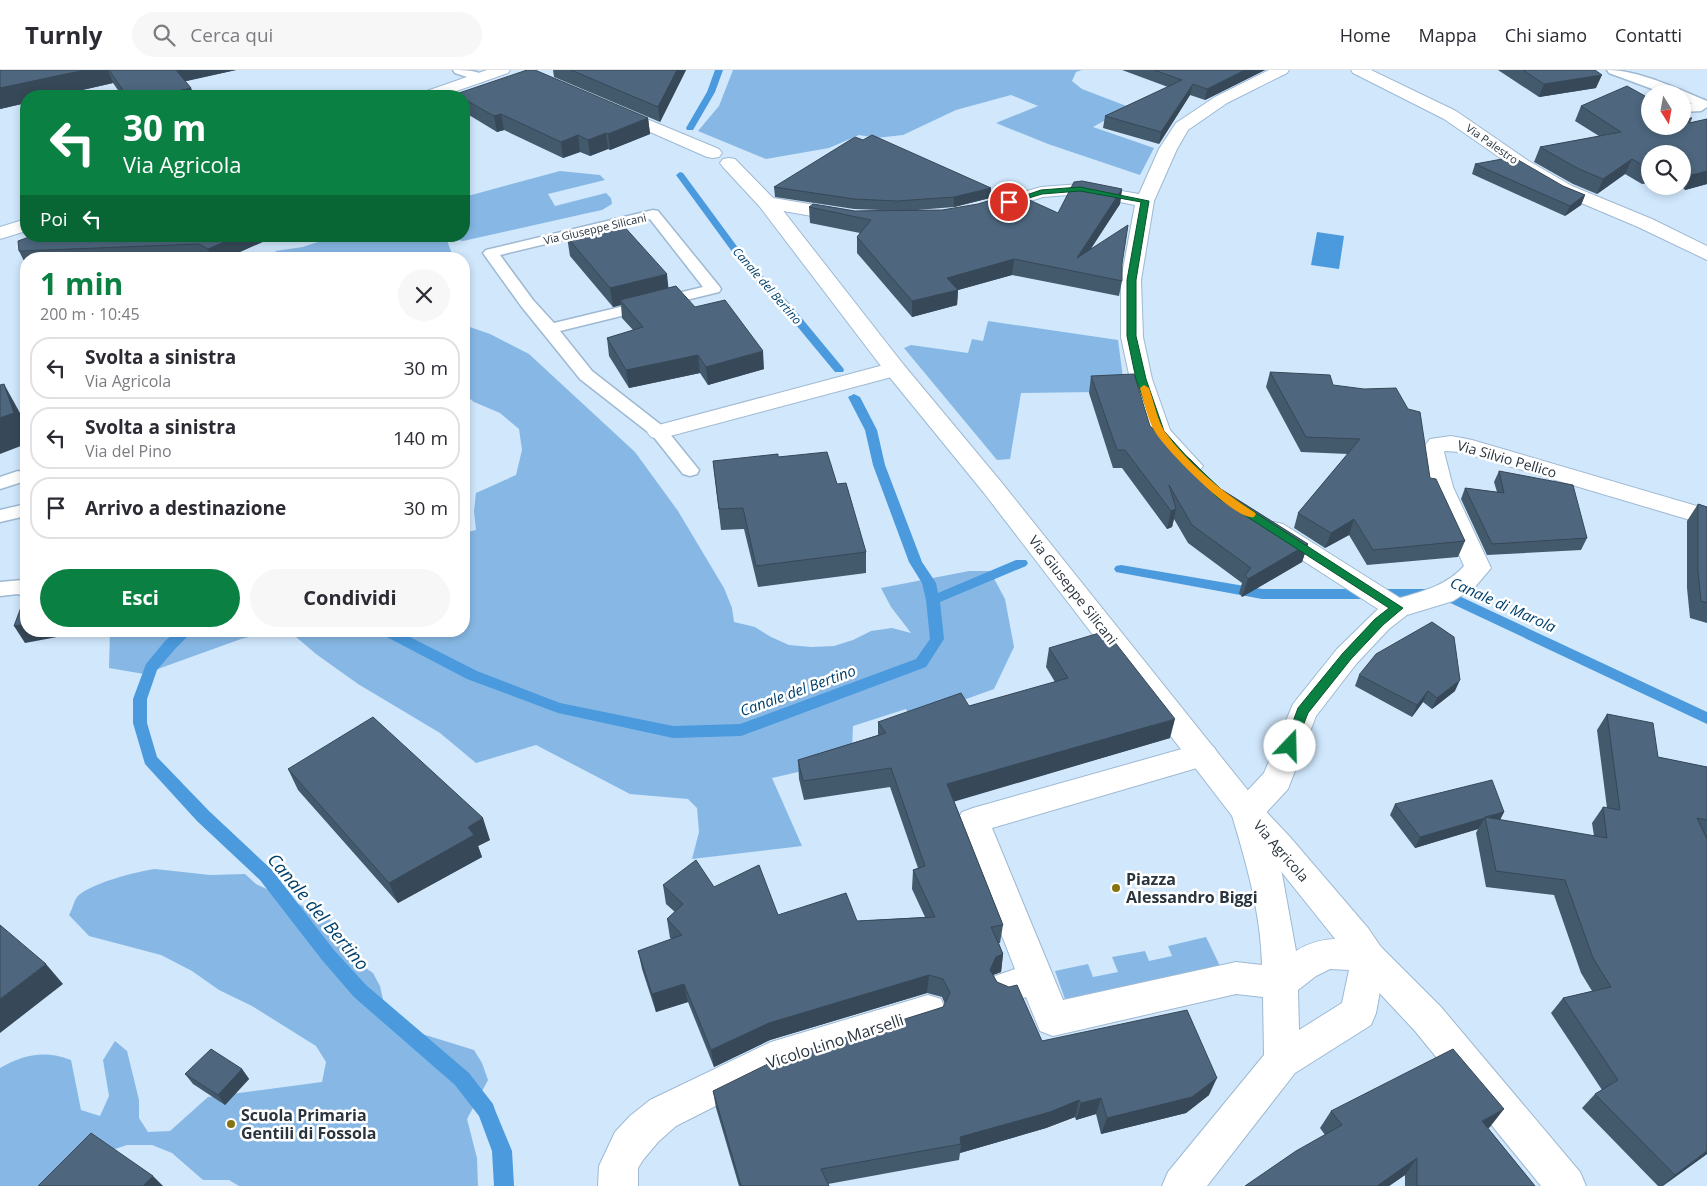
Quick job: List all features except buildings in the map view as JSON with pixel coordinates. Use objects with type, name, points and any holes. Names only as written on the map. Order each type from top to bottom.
[{"type":"street","points":[[445,90],[502,70]]},
{"type":"street","points":[[1204,479],[1159,432],[1141,379],[1132,336],[1131,280],[1145,201],[1168,149],[1182,127],[1220,100],[1281,70]]},
{"type":"street","name":"Via Palestro","points":[[1359,70],[1450,115],[1521,164],[1566,190],[1646,223],[1707,254]]},
{"type":"street","name":"Via Giuseppe Silicani","points":[[600,105],[713,155],[767,203],[895,369],[999,496],[1247,812]]},
{"type":"street","points":[[968,212],[1041,192],[1080,189],[1145,201]]},
{"type":"street","points":[[767,203],[865,218]]},
{"type":"street","points":[[0,233],[20,227]]},
{"type":"street","points":[[659,432],[895,369]]},
{"type":"street","name":"Via Silvio Pellico","points":[[1397,608],[1444,594],[1466,581],[1478,568],[1472,549],[1456,520],[1437,476],[1432,452],[1438,444],[1464,445],[1707,516]]},
{"type":"street","points":[[1257,519],[1397,608]]},
{"type":"street","name":"Via Agricola","points":[[1397,608],[1379,622],[1347,656],[1303,712],[1277,780],[1247,812],[1279,846],[1356,939],[1369,958],[1428,1019],[1566,1186]]},
{"type":"street","points":[[1182,1186],[1282,1061],[1358,1012],[1369,958],[1344,953],[1323,954],[1308,960],[1282,983],[1236,978],[1053,1019],[1021,982],[973,821],[1203,754]]},
{"type":"street","points":[[1247,812],[1266,874],[1279,944],[1282,983],[1282,1061]]},
{"type":"street","name":"Vicolo Lino Marselli","points":[[618,1186],[618,1166],[629,1146],[644,1129],[663,1113],[771,1059],[928,1011]]},
{"type":"lane","points":[[459,70],[482,78]]},
{"type":"lane","points":[[1613,70],[1656,85]]},
{"type":"lane","points":[[1691,99],[1703,104],[1701,107],[1691,108]]},
{"type":"lane","name":"Via Giuseppe Silicani","points":[[550,330],[713,289],[653,214],[491,254],[527,303],[586,375],[659,432],[690,470]]},
{"type":"lane","points":[[0,483],[18,476]]},
{"type":"lane","points":[[0,516],[20,511]]},
{"type":"lane","points":[[0,589],[20,587]]},
{"type":"shaded area","points":[[733,70],[1082,70],[1076,72],[1072,81],[1082,89],[1129,107],[1093,127],[1154,148],[1140,175],[1048,144],[996,123],[1038,106],[1011,95],[956,110],[903,135],[876,138],[859,135],[829,148],[766,159],[698,131],[719,106]]},
{"type":"shaded area","points":[[560,171],[600,175],[605,180],[548,194],[555,206],[606,193],[611,198],[612,204],[602,210],[470,239],[470,195]]},
{"type":"shaded area","points":[[1317,232],[1344,236],[1339,269],[1311,265]]},
{"type":"shaded area","points":[[318,242],[448,242],[451,252],[275,251],[303,247]]},
{"type":"shaded area","points":[[988,321],[1118,340],[1123,378],[1096,392],[1021,393],[1010,459],[997,460],[904,348],[911,345],[968,353],[972,339],[983,341]]},
{"type":"shaded area","points":[[470,327],[490,334],[529,354],[635,452],[678,511],[724,588],[732,608],[734,622],[755,627],[789,645],[811,647],[834,646],[853,640],[871,631],[892,628],[911,633],[891,607],[881,588],[969,571],[990,571],[1005,599],[1014,647],[994,689],[911,719],[906,709],[853,726],[852,750],[837,763],[772,778],[802,846],[692,859],[699,832],[697,808],[688,799],[630,794],[536,745],[476,763],[440,733],[358,684],[296,637],[470,637],[470,532],[476,530],[474,511],[476,493],[516,475],[522,450],[519,429],[500,413],[470,399]]},
{"type":"shaded area","points":[[110,637],[249,637],[144,674],[109,668]]},
{"type":"shaded area","points":[[155,869],[210,875],[245,874],[256,884],[328,918],[341,930],[346,942],[346,958],[360,964],[373,973],[380,986],[384,1004],[393,1017],[406,1029],[474,1050],[482,1063],[488,1080],[467,1119],[477,1158],[478,1186],[239,1186],[229,1180],[203,1180],[172,1153],[152,1145],[127,1145],[103,1153],[67,1186],[0,1186],[0,1068],[18,1059],[43,1054],[71,1060],[81,1110],[100,1116],[109,1096],[103,1060],[115,1041],[127,1051],[139,1100],[139,1118],[148,1132],[170,1131],[208,1097],[322,1082],[326,1062],[316,1046],[252,1006],[219,990],[192,971],[161,955],[89,936],[69,915],[77,897],[91,887],[126,875]]},
{"type":"shaded area","points":[[1206,937],[1220,966],[1065,999],[1055,971],[1088,964],[1093,977],[1118,972],[1112,957],[1145,951],[1149,961],[1172,956],[1168,946]]},
{"type":"waterway","name":"Canale del Bertino","points":[[690,128],[711,92],[719,70]]},
{"type":"waterway","name":"Canale del Bertino","points":[[680,175],[744,262],[786,306],[839,370]]},
{"type":"waterway","name":"Canale del Bertino","points":[[854,397],[871,430],[879,465],[916,562],[929,583],[933,600]]},
{"type":"waterway","name":"Canale di Marola","points":[[933,600],[1021,563]]},
{"type":"waterway","name":"Canale di Marola","points":[[1121,569],[1262,594],[1444,594],[1707,718]]},
{"type":"waterway","name":"Canale del Bertino","points":[[398,637],[472,675],[558,708],[673,732],[741,730],[921,663],[937,639],[933,600]]},
{"type":"waterway","name":"Canale del Bertino","points":[[179,637],[151,668],[140,699],[140,723],[150,760],[203,816],[266,875],[328,955],[360,991],[462,1079],[486,1110],[502,1151],[504,1186]]},
{"type":"slow traffic","points":[[1144,388],[1159,432],[1221,496],[1251,514]]},
{"type":"place","name":"Piazza Alessandro Biggi","points":[[1116,888]]},
{"type":"place","name":"Scuola Primaria Gentili di Fossola","points":[[231,1124]]},
{"type":"route","points":[[1009,202],[1041,192],[1080,189],[1145,201],[1131,280],[1132,336],[1141,379],[1159,432],[1221,496],[1397,608],[1379,622],[1347,656],[1303,712],[1290,746]]}]
